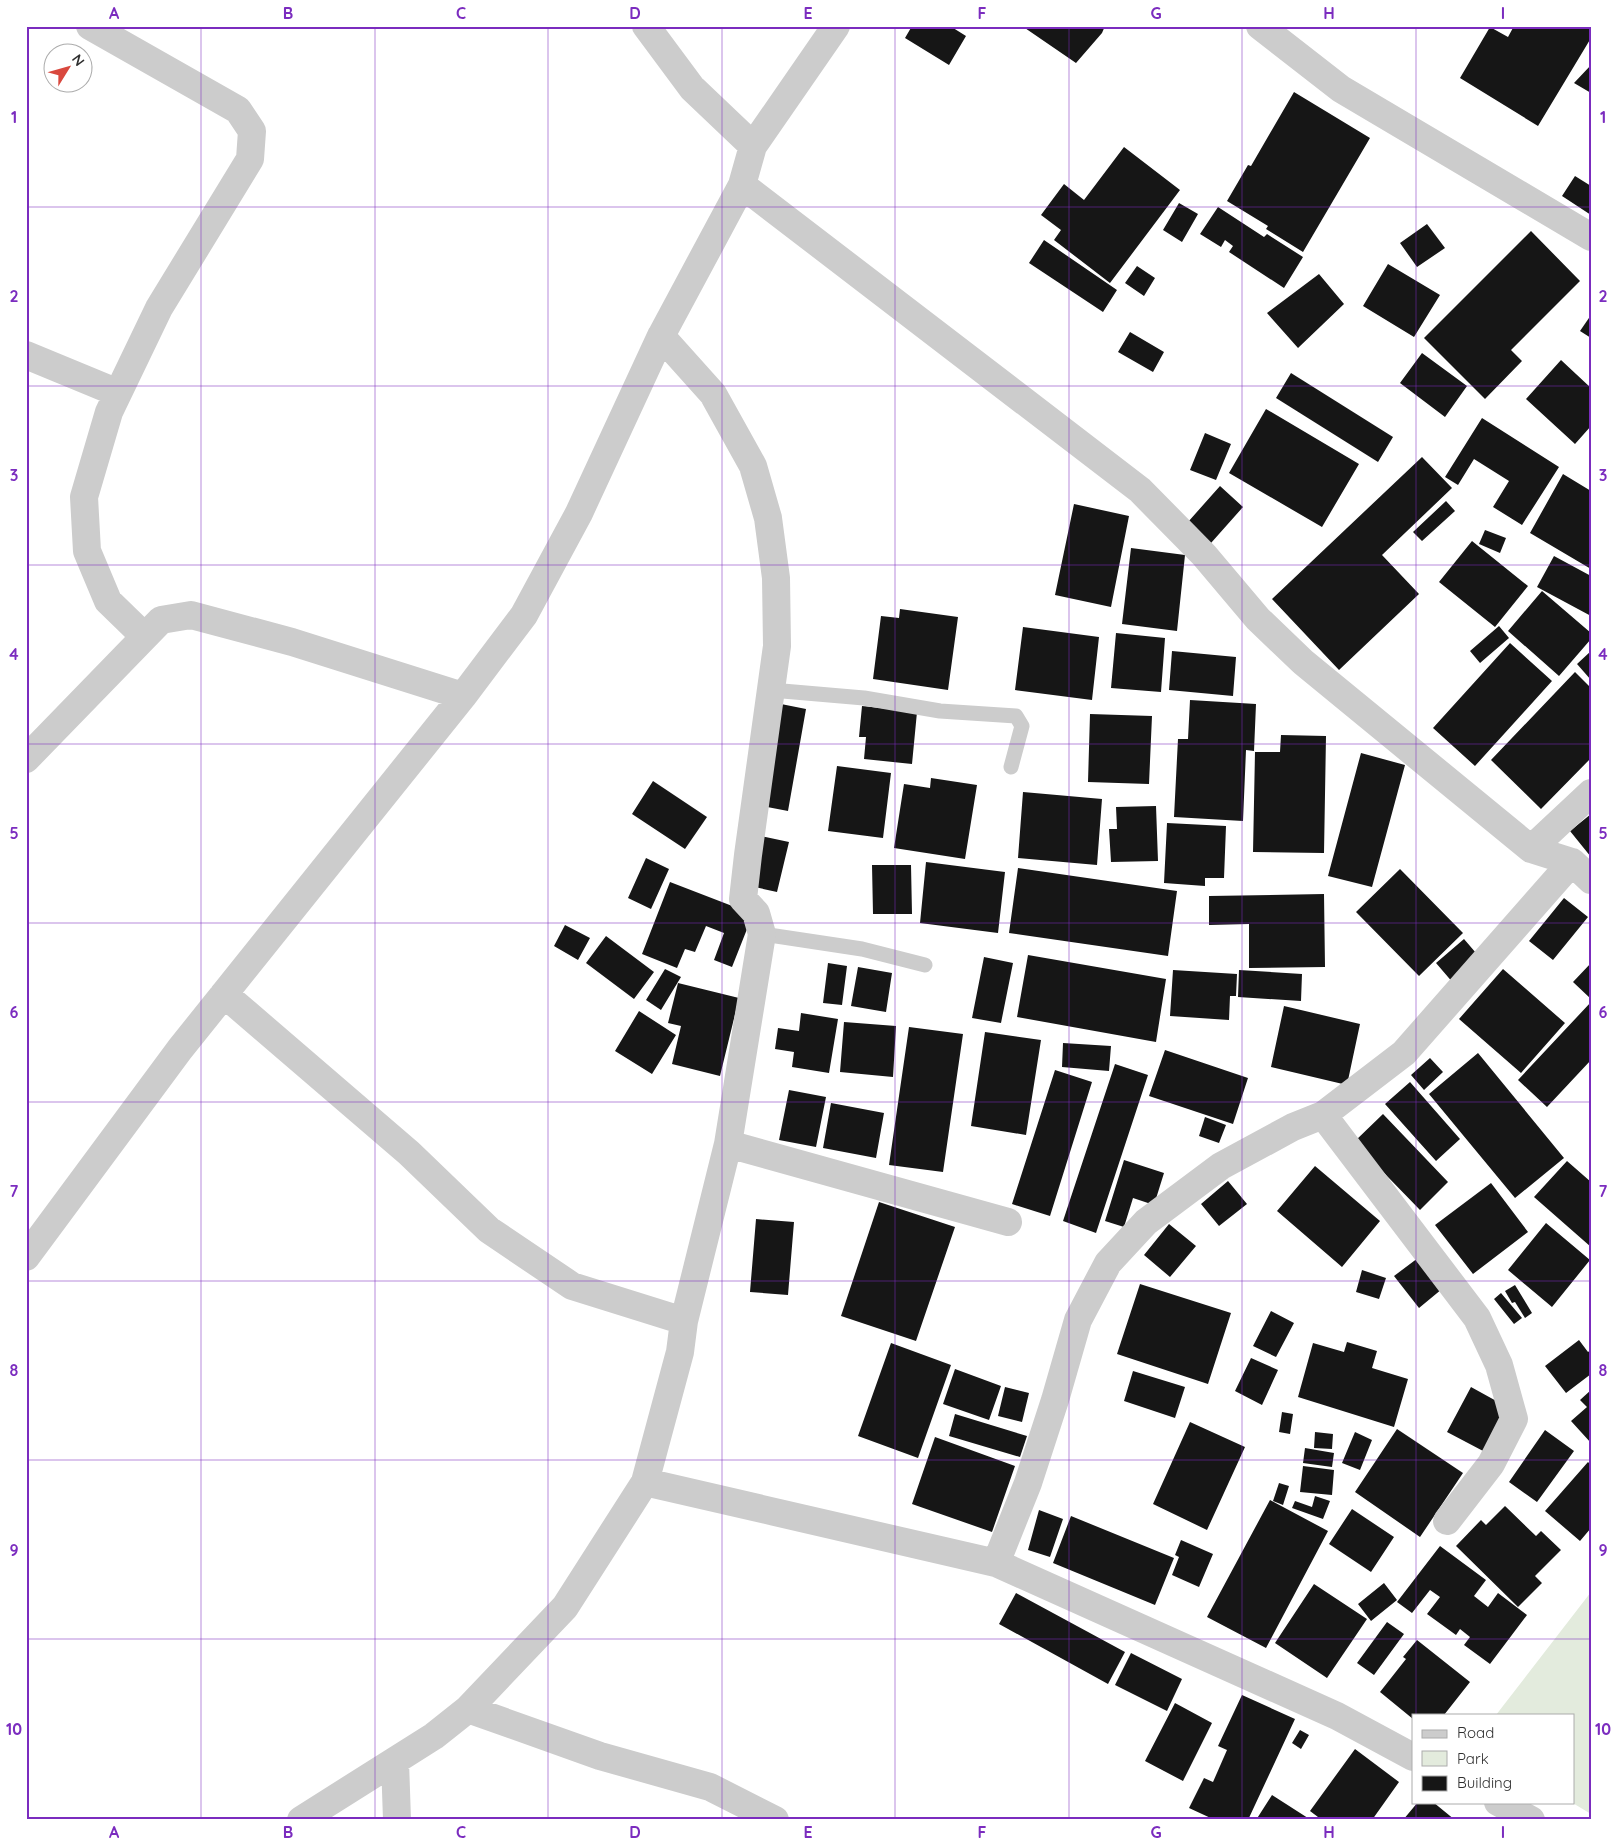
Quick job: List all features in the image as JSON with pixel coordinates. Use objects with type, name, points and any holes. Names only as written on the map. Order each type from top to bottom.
[{"type":"street","points":[[90,26],[238,110],[252,131],[250,159],[159,308],[109,412],[84,497],[87,551],[108,601],[144,636]]},
{"type":"street","points":[[646,26],[692,88],[753,146]]},
{"type":"street","points":[[26,1256],[180,1049],[463,696],[524,615],[579,513],[661,336],[742,185],[753,146],[836,26]]},
{"type":"street","points":[[1260,26],[1341,89],[1591,237]]},
{"type":"street","points":[[742,185],[1140,490],[1204,555],[1258,620],[1303,662],[1531,849],[1581,871],[1404,1053],[1323,1114],[1293,1127],[1221,1166],[1146,1222],[1108,1264],[1078,1320],[1031,1474],[996,1563]]},
{"type":"street","points":[[302,1820],[434,1736],[468,1709],[565,1607],[645,1482],[680,1352],[684,1321],[728,1144],[762,934],[756,913],[744,899],[748,855],[777,646],[776,578],[768,518],[753,466],[713,394],[661,336]]},
{"type":"street","points":[[26,355],[118,393]]},
{"type":"street","points":[[26,759],[161,620],[191,615],[292,642],[463,696]]},
{"type":"street","points":[[1531,849],[1591,793]]},
{"type":"street","points":[[224,994],[409,1153],[489,1230],[572,1286],[684,1321]]},
{"type":"street","points":[[1323,1114],[1477,1318],[1499,1365],[1514,1418],[1491,1464],[1447,1521]]},
{"type":"street","points":[[728,1144],[1008,1222]]},
{"type":"street","points":[[645,1482],[996,1563],[1328,1712],[1412,1756]]},
{"type":"street","points":[[468,1709],[600,1756],[710,1787],[775,1820]]},
{"type":"street","points":[[395,1761],[397,1820]]},
{"type":"street","points":[[1502,1804],[1531,1820]]},
{"type":"lane","points":[[771,690],[864,698],[940,711],[1016,716],[1022,726],[1011,767]]},
{"type":"lane","points":[[762,934],[862,949],[925,965]]},
{"type":"green space","points":[[1591,1592],[1591,1814],[1574,1804],[1574,1714],[1497,1714]]},
{"type":"building","points":[[912,26],[950,26],[966,36],[949,65],[905,38]]},
{"type":"building","points":[[1022,26],[1105,26],[1102,33],[1076,63]]},
{"type":"building","points":[[1514,26],[1591,26],[1591,38],[1538,126],[1460,78],[1490,27],[1508,37]]},
{"type":"building","points":[[1591,65],[1591,93],[1574,83]]},
{"type":"building","points":[[1294,92],[1370,138],[1303,252],[1266,229],[1268,226],[1227,201],[1248,165],[1251,166]]},
{"type":"building","points":[[1124,147],[1180,190],[1110,283],[1054,240],[1061,230],[1041,215],[1064,184],[1084,200]]},
{"type":"building","points":[[1575,176],[1591,186],[1591,215],[1562,196]]},
{"type":"building","points":[[1179,203],[1198,214],[1182,242],[1163,230]]},
{"type":"building","points":[[1218,207],[1264,237],[1267,234],[1303,257],[1284,288],[1229,252],[1233,246],[1225,240],[1221,247],[1200,234]]},
{"type":"building","points":[[1427,224],[1445,248],[1417,267],[1400,243]]},
{"type":"building","points":[[1531,231],[1580,281],[1511,350],[1522,361],[1485,399],[1424,338]]},
{"type":"building","points":[[1044,240],[1117,290],[1103,312],[1029,263]]},
{"type":"building","points":[[1388,264],[1440,295],[1414,337],[1363,306]]},
{"type":"building","points":[[1137,266],[1155,278],[1144,296],[1125,283]]},
{"type":"building","points":[[1319,274],[1344,304],[1298,348],[1267,313]]},
{"type":"building","points":[[1591,315],[1591,338],[1580,331]]},
{"type":"building","points":[[1130,332],[1164,352],[1153,372],[1118,352]]},
{"type":"building","points":[[1422,353],[1467,386],[1445,417],[1400,383]]},
{"type":"building","points":[[1561,360],[1591,388],[1591,426],[1575,444],[1526,399]]},
{"type":"building","points":[[1291,373],[1393,437],[1378,462],[1276,398]]},
{"type":"building","points":[[1266,409],[1359,464],[1322,527],[1229,473]]},
{"type":"building","points":[[1482,418],[1559,467],[1522,525],[1493,507],[1509,481],[1474,459],[1458,485],[1445,477]]},
{"type":"building","points":[[1205,433],[1231,444],[1216,480],[1190,470]]},
{"type":"building","points":[[1422,457],[1452,488],[1382,555],[1419,594],[1339,670],[1272,599]]},
{"type":"building","points":[[1563,474],[1591,491],[1591,569],[1530,533]]},
{"type":"building","points":[[1220,486],[1243,507],[1211,543],[1188,522]]},
{"type":"building","points":[[1446,501],[1455,511],[1422,541],[1413,532]]},
{"type":"building","points":[[1074,504],[1129,516],[1111,607],[1055,595]]},
{"type":"building","points":[[1485,530],[1506,538],[1500,553],[1479,544]]},
{"type":"building","points":[[1472,541],[1528,586],[1495,627],[1439,582]]},
{"type":"building","points":[[1131,548],[1185,555],[1177,631],[1122,624]]},
{"type":"building","points":[[1554,556],[1591,576],[1591,616],[1537,587]]},
{"type":"building","points":[[1542,591],[1591,633],[1591,639],[1559,676],[1508,631]]},
{"type":"building","points":[[900,609],[958,617],[948,690],[873,679],[881,616],[899,618]]},
{"type":"building","points":[[1499,626],[1509,638],[1480,663],[1470,651]]},
{"type":"building","points":[[1023,627],[1099,637],[1092,700],[1015,690]]},
{"type":"building","points":[[1116,633],[1165,638],[1161,692],[1111,688]]},
{"type":"building","points":[[1510,643],[1552,681],[1475,766],[1433,728]]},
{"type":"building","points":[[1172,651],[1236,657],[1233,696],[1169,690]]},
{"type":"building","points":[[1591,651],[1591,680],[1577,664]]},
{"type":"building","points":[[1575,672],[1591,688],[1591,758],[1541,809],[1491,760]]},
{"type":"building","points":[[1190,700],[1256,704],[1254,751],[1246,750],[1243,821],[1174,817],[1178,739],[1188,739]]},
{"type":"building","points":[[781,704],[806,709],[788,811],[762,806]]},
{"type":"building","points":[[862,706],[917,712],[912,764],[864,759],[866,737],[859,737]]},
{"type":"building","points":[[1090,714],[1152,716],[1149,784],[1088,782]]},
{"type":"building","points":[[1281,735],[1326,736],[1324,853],[1253,852],[1255,752],[1280,752]]},
{"type":"building","points":[[1361,753],[1405,765],[1372,887],[1328,876]]},
{"type":"building","points":[[837,766],[891,773],[883,838],[828,831]]},
{"type":"building","points":[[931,778],[977,785],[965,859],[894,848],[904,784],[930,788]]},
{"type":"building","points":[[653,781],[707,817],[685,849],[632,814]]},
{"type":"building","points":[[1023,792],[1102,799],[1097,865],[1018,858]]},
{"type":"building","points":[[1156,806],[1158,861],[1111,862],[1109,829],[1117,829],[1116,807]]},
{"type":"building","points":[[1591,814],[1591,857],[1570,831]]},
{"type":"building","points":[[1167,823],[1226,826],[1224,878],[1205,878],[1205,886],[1164,883]]},
{"type":"building","points":[[761,836],[789,842],[777,892],[750,886]]},
{"type":"building","points":[[646,858],[669,869],[651,909],[628,898]]},
{"type":"building","points":[[926,862],[1005,872],[998,933],[920,923]]},
{"type":"building","points":[[872,865],[911,865],[912,914],[873,914]]},
{"type":"building","points":[[1018,868],[1177,891],[1168,956],[1009,933]]},
{"type":"building","points":[[1400,869],[1463,933],[1419,976],[1356,912]]},
{"type":"building","points":[[670,882],[753,914],[732,967],[714,960],[724,933],[706,926],[695,952],[685,949],[677,968],[642,954]]},
{"type":"building","points":[[1324,894],[1325,967],[1249,968],[1249,924],[1209,925],[1209,896]]},
{"type":"building","points":[[1564,898],[1588,917],[1553,960],[1529,941]]},
{"type":"building","points":[[565,925],[590,938],[578,960],[554,946]]},
{"type":"building","points":[[606,936],[654,972],[634,999],[586,963]]},
{"type":"building","points":[[1464,939],[1482,960],[1454,984],[1436,963]]},
{"type":"building","points":[[1028,955],[1166,979],[1156,1042],[1017,1017]]},
{"type":"building","points":[[984,957],[1013,963],[1001,1023],[972,1018]]},
{"type":"building","points":[[828,963],[847,966],[842,1005],[823,1003]]},
{"type":"building","points":[[1591,963],[1591,999],[1573,982]]},
{"type":"building","points":[[858,967],[892,973],[886,1012],[851,1006]]},
{"type":"building","points":[[665,969],[681,977],[661,1010],[646,1000]]},
{"type":"building","points":[[1503,969],[1565,1023],[1521,1073],[1459,1019]]},
{"type":"building","points":[[1173,970],[1237,974],[1236,996],[1230,996],[1229,1020],[1170,1016]]},
{"type":"building","points":[[1239,970],[1302,974],[1301,1001],[1238,997]]},
{"type":"building","points":[[678,983],[739,998],[720,1076],[672,1064],[681,1026],[668,1023]]},
{"type":"building","points":[[1591,1002],[1591,1060],[1547,1107],[1518,1080]]},
{"type":"building","points":[[1284,1006],[1360,1024],[1347,1085],[1271,1067]]},
{"type":"building","points":[[639,1011],[676,1035],[652,1074],[615,1051]]},
{"type":"building","points":[[801,1013],[838,1019],[829,1073],[792,1067],[794,1052],[775,1049],[778,1028],[799,1031]]},
{"type":"building","points":[[844,1022],[896,1026],[893,1077],[840,1072]]},
{"type":"building","points":[[909,1027],[963,1034],[943,1172],[889,1165]]},
{"type":"building","points":[[985,1032],[1041,1040],[1026,1135],[971,1126]]},
{"type":"building","points":[[1063,1043],[1111,1046],[1109,1071],[1062,1067]]},
{"type":"building","points":[[1165,1050],[1248,1078],[1233,1124],[1149,1096]]},
{"type":"building","points":[[1478,1053],[1564,1158],[1515,1198],[1429,1094]]},
{"type":"building","points":[[1430,1058],[1443,1072],[1424,1090],[1411,1075]]},
{"type":"building","points":[[1115,1064],[1148,1075],[1096,1233],[1063,1221]]},
{"type":"building","points":[[1055,1070],[1092,1082],[1050,1216],[1012,1204]]},
{"type":"building","points":[[1410,1082],[1460,1139],[1436,1161],[1385,1104]]},
{"type":"building","points":[[789,1090],[826,1097],[816,1147],[779,1140]]},
{"type":"building","points":[[831,1103],[884,1113],[876,1158],[823,1148]]},
{"type":"building","points":[[1383,1114],[1448,1182],[1420,1210],[1354,1142]]},
{"type":"building","points":[[1205,1117],[1226,1125],[1219,1143],[1199,1136]]},
{"type":"building","points":[[1124,1160],[1164,1173],[1154,1205],[1133,1198],[1124,1227],[1105,1221]]},
{"type":"building","points":[[1567,1161],[1591,1182],[1591,1247],[1534,1197]]},
{"type":"building","points":[[1315,1166],[1380,1221],[1342,1267],[1277,1211]]},
{"type":"building","points":[[1228,1181],[1247,1204],[1219,1226],[1201,1204]]},
{"type":"building","points":[[1491,1183],[1528,1232],[1473,1274],[1435,1225]]},
{"type":"building","points":[[879,1202],[955,1227],[916,1341],[841,1316]]},
{"type":"building","points":[[756,1219],[794,1222],[788,1295],[750,1292]]},
{"type":"building","points":[[1546,1223],[1590,1260],[1552,1307],[1508,1270]]},
{"type":"building","points":[[1169,1224],[1196,1246],[1170,1277],[1144,1255]]},
{"type":"building","points":[[1418,1258],[1442,1289],[1419,1308],[1394,1276]]},
{"type":"building","points":[[1362,1270],[1386,1278],[1379,1299],[1356,1292]]},
{"type":"building","points":[[1140,1284],[1231,1313],[1208,1384],[1117,1354]]},
{"type":"building","points":[[1515,1285],[1532,1313],[1525,1318],[1515,1302],[1512,1303],[1505,1291]]},
{"type":"building","points":[[1501,1293],[1522,1318],[1514,1324],[1494,1299]]},
{"type":"building","points":[[1271,1311],[1294,1323],[1276,1357],[1253,1346]]},
{"type":"building","points":[[1579,1340],[1588,1352],[1591,1350],[1591,1374],[1566,1393],[1545,1366]]},
{"type":"building","points":[[1347,1342],[1377,1351],[1372,1368],[1408,1379],[1394,1427],[1298,1397],[1313,1343],[1344,1352]]},
{"type":"building","points":[[891,1343],[951,1365],[918,1458],[858,1436]]},
{"type":"building","points":[[1251,1358],[1278,1370],[1262,1405],[1235,1391]]},
{"type":"building","points":[[955,1369],[1001,1386],[989,1420],[943,1404]]},
{"type":"building","points":[[1133,1371],[1185,1387],[1175,1418],[1124,1401]]},
{"type":"building","points":[[1005,1387],[1029,1393],[1022,1422],[998,1416]]},
{"type":"building","points":[[1471,1387],[1509,1408],[1485,1452],[1447,1432]]},
{"type":"building","points":[[1591,1390],[1591,1443],[1571,1421],[1587,1407],[1580,1400]]},
{"type":"building","points":[[1282,1412],[1293,1414],[1290,1434],[1279,1432]]},
{"type":"building","points":[[955,1414],[1027,1436],[1020,1457],[949,1436]]},
{"type":"building","points":[[1190,1422],[1245,1447],[1207,1530],[1153,1504]]},
{"type":"building","points":[[1397,1429],[1463,1473],[1420,1537],[1355,1492]]},
{"type":"building","points":[[1545,1430],[1574,1451],[1537,1502],[1509,1482]]},
{"type":"building","points":[[1315,1432],[1333,1434],[1332,1449],[1314,1448]]},
{"type":"building","points":[[1355,1432],[1372,1440],[1360,1470],[1342,1463]]},
{"type":"building","points":[[935,1437],[1015,1466],[992,1532],[912,1504]]},
{"type":"building","points":[[1305,1448],[1334,1453],[1332,1467],[1303,1463]]},
{"type":"building","points":[[1588,1462],[1591,1465],[1591,1528],[1580,1541],[1545,1511]]},
{"type":"building","points":[[1303,1466],[1334,1470],[1332,1495],[1300,1492]]},
{"type":"building","points":[[1279,1483],[1289,1486],[1283,1505],[1273,1501]]},
{"type":"building","points":[[1315,1496],[1330,1501],[1323,1519],[1292,1508],[1295,1501],[1312,1507]]},
{"type":"building","points":[[1270,1500],[1328,1531],[1266,1648],[1207,1617]]},
{"type":"building","points":[[1505,1506],[1536,1536],[1541,1531],[1561,1550],[1535,1576],[1542,1583],[1518,1607],[1456,1546],[1481,1520],[1486,1525]]},
{"type":"building","points":[[1352,1509],[1394,1537],[1371,1572],[1329,1544]]},
{"type":"building","points":[[1039,1510],[1063,1519],[1050,1557],[1028,1550]]},
{"type":"building","points":[[1071,1516],[1174,1558],[1155,1605],[1053,1563]]},
{"type":"building","points":[[1181,1540],[1213,1554],[1199,1587],[1172,1575],[1179,1557],[1175,1555]]},
{"type":"building","points":[[1440,1546],[1486,1580],[1474,1596],[1488,1607],[1498,1593],[1527,1615],[1490,1664],[1464,1645],[1470,1637],[1460,1629],[1456,1635],[1427,1614],[1440,1597],[1430,1590],[1412,1613],[1397,1602]]},
{"type":"building","points":[[1384,1583],[1397,1600],[1371,1621],[1358,1604]]},
{"type":"building","points":[[1314,1584],[1367,1619],[1327,1678],[1275,1643]]},
{"type":"building","points":[[1016,1593],[1125,1652],[1108,1684],[999,1624]]},
{"type":"building","points":[[1387,1622],[1404,1634],[1374,1675],[1357,1663]]},
{"type":"building","points":[[1417,1640],[1470,1682],[1445,1714],[1412,1714],[1412,1718],[1380,1692],[1406,1659],[1403,1657]]},
{"type":"building","points":[[1131,1653],[1182,1679],[1167,1711],[1115,1685]]},
{"type":"building","points":[[1242,1695],[1295,1719],[1248,1820],[1215,1820],[1189,1808],[1204,1778],[1213,1782],[1227,1750],[1218,1746]]},
{"type":"building","points":[[1175,1703],[1212,1723],[1183,1781],[1145,1761]]},
{"type":"building","points":[[1300,1730],[1309,1735],[1301,1749],[1292,1743]]},
{"type":"building","points":[[1355,1749],[1399,1782],[1372,1820],[1322,1820],[1310,1811]]},
{"type":"building","points":[[1272,1795],[1311,1820],[1256,1820]]},
{"type":"building","points":[[1416,1804],[1435,1804],[1455,1820],[1403,1820]]}]
